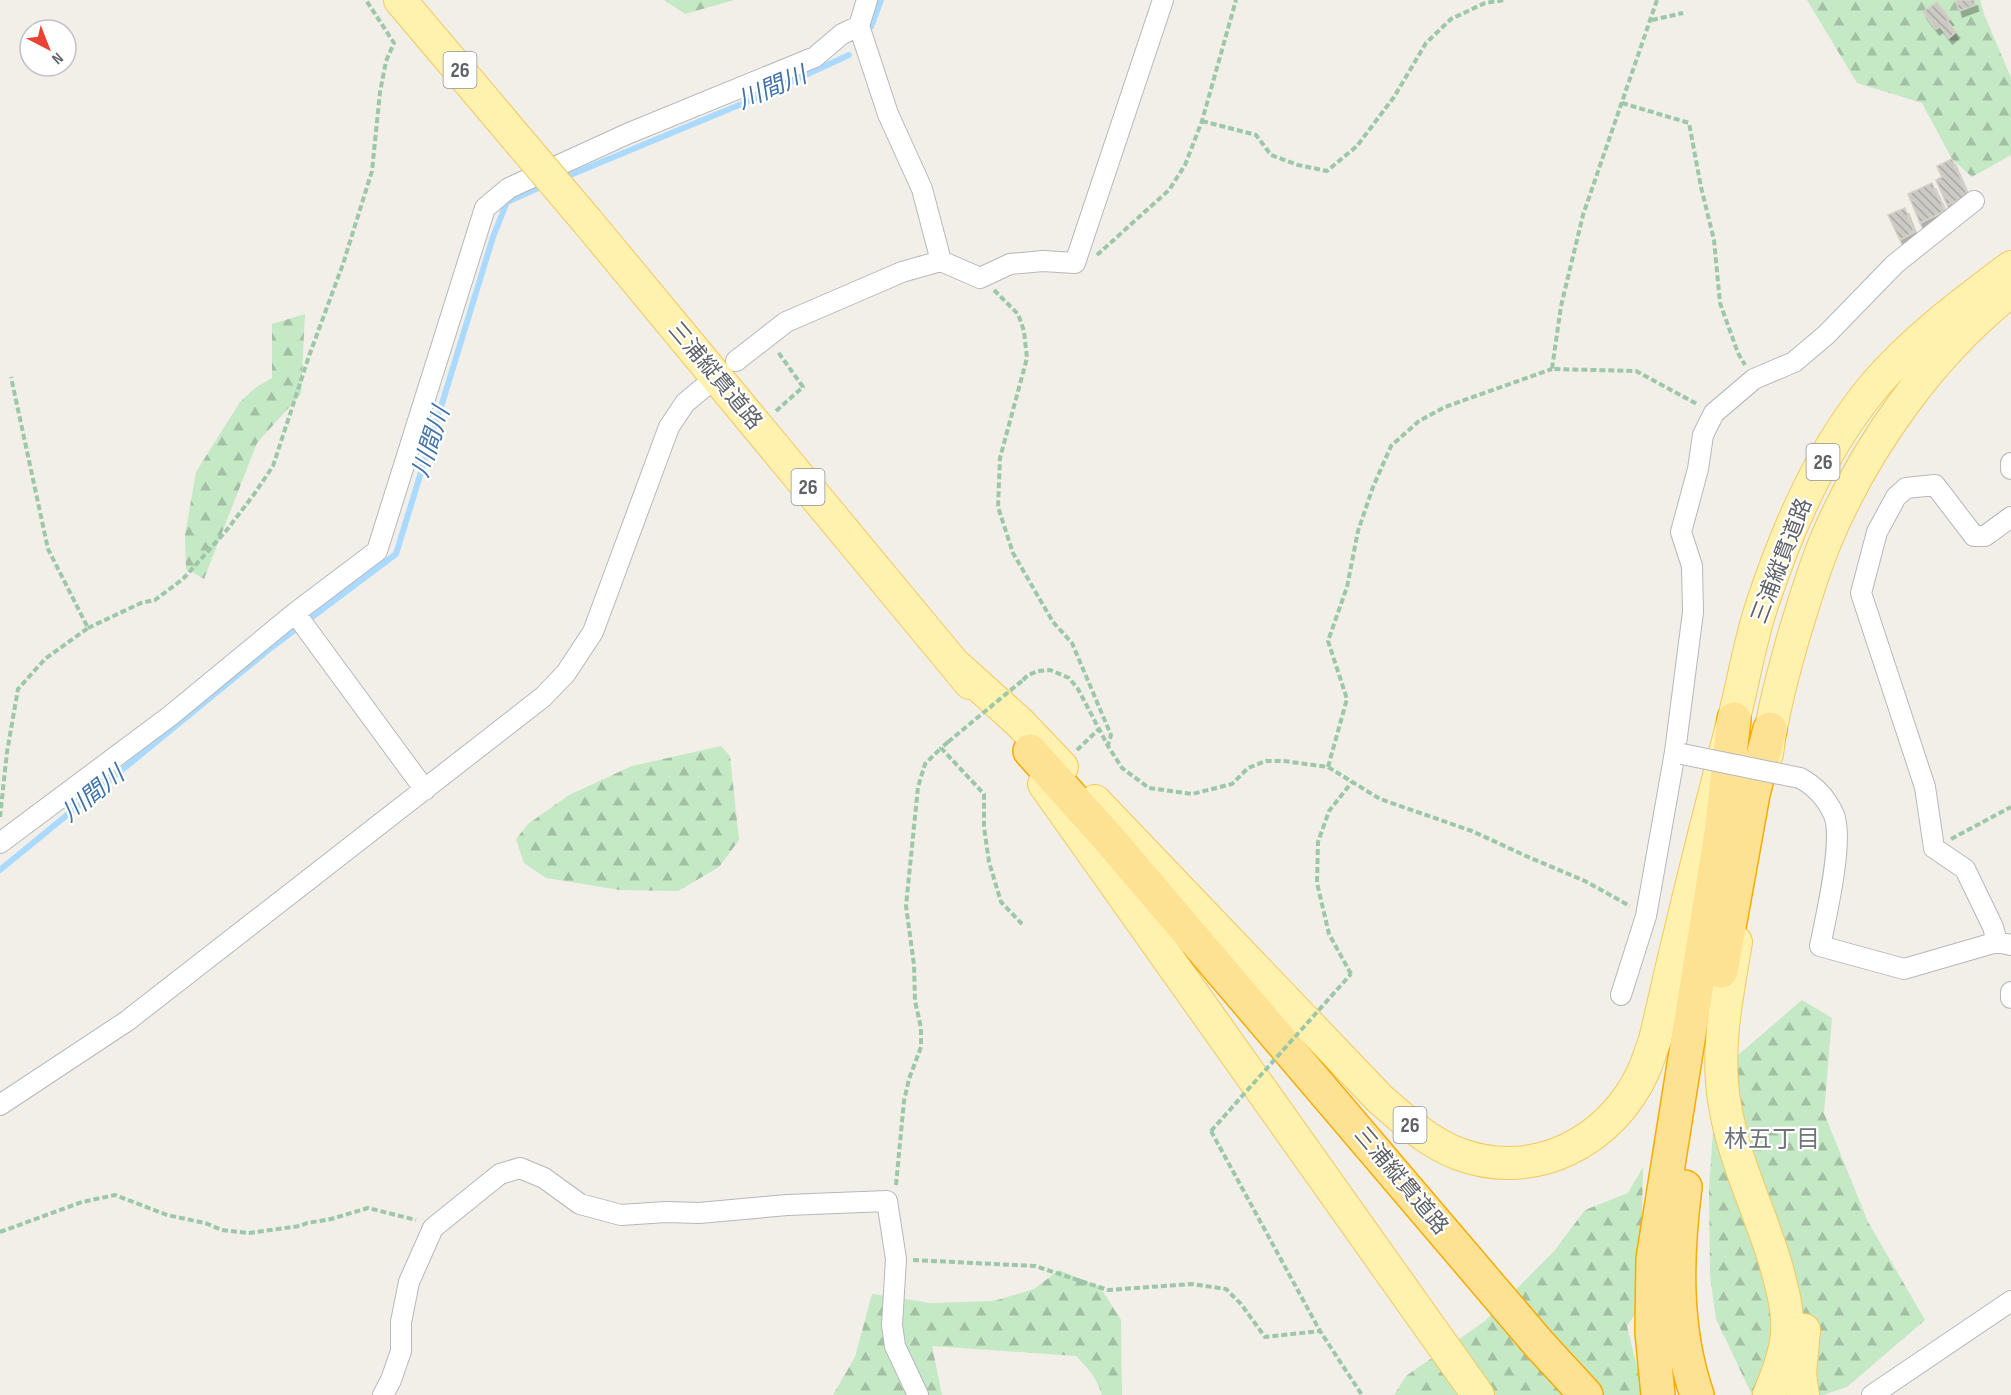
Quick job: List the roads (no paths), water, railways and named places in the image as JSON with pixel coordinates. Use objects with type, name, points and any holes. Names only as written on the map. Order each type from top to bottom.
[{"type":"highway","name":"26","points":[[1658,1395],[1652,1332],[1653,1259],[1721,833],[1734,719]]},
{"type":"highway","name":"26","points":[[1697,1395],[1684,1348],[1680,1311],[1678,1276],[1683,1205],[1691,1143],[1740,860],[1753,794],[1770,729]]},
{"type":"highway","name":"26","points":[[1030,751],[1109,838],[1212,969]]},
{"type":"highway","name":"三浦縦貫道路","points":[[1212,969],[1569,1395]]},
{"type":"highway","name":"三浦縦貫道路","points":[[1212,969],[1586,1395]]},
{"type":"main road","name":"三浦縦貫道路","points":[[400,0],[587,221],[957,667],[1030,751]]},
{"type":"main road","name":"三浦縦貫道路","points":[[1734,719],[1761,609],[1782,549],[1804,498],[1848,421],[1892,366],[1959,306],[2011,267]]},
{"type":"main road","name":"三浦縦貫道路","points":[[1765,1231],[1739,1161],[1729,1125],[1722,1089],[1721,1050],[1725,1009],[1770,729],[1788,655],[1807,591],[1827,539],[1856,479],[1885,430],[1918,386],[1967,331],[2011,291]]},
{"type":"main road","name":"26","points":[[957,667],[1020,723],[1380,1099],[1432,1141],[1459,1154],[1510,1164],[1532,1162],[1558,1155],[1596,1132],[1629,1095],[1644,1071],[1655,1040],[1703,834],[1734,719]]},
{"type":"main road","points":[[980,694],[1478,1395]]},
{"type":"main road","points":[[1765,1231],[1782,1286],[1787,1332],[1784,1352],[1769,1395]]},
{"type":"main road","points":[[1765,1231],[1790,1268],[1801,1300],[1804,1324],[1800,1374],[1803,1395]]},
{"type":"street","points":[[867,0],[859,26],[888,114],[922,189],[940,261]]},
{"type":"street","points":[[736,361],[786,322],[902,272],[940,261],[980,278],[1010,264],[1043,261],[1075,263],[1163,0]]},
{"type":"street","points":[[0,843],[170,716],[376,551],[485,208],[510,188],[617,138],[814,57],[842,34],[859,26]]},
{"type":"street","points":[[1621,995],[1646,915],[1679,753],[1693,612],[1692,566],[1682,532],[1698,469],[1703,435],[1714,413],[1754,379],[1794,362],[1826,335],[1895,264],[1974,201]]},
{"type":"street","points":[[0,1105],[127,1021],[543,697],[566,673],[593,632],[669,427],[685,403],[703,388]]},
{"type":"street","points":[[2011,463],[2011,469]]},
{"type":"street","points":[[1679,753],[1800,778],[1811,784],[1825,799],[1834,815],[1837,827],[1833,879],[1820,946],[1904,969],[2004,944],[1993,927],[1965,869],[1934,848],[1925,787],[1861,593],[1877,532],[1896,497],[1906,488],[1935,485],[1974,536],[1985,536],[2011,517]]},
{"type":"street","points":[[297,616],[425,790]]},
{"type":"street","points":[[2011,992],[2011,998]]},
{"type":"street","points":[[383,1395],[401,1351],[401,1322],[409,1281],[433,1228],[500,1174],[520,1168],[544,1178],[580,1204],[621,1215],[666,1212],[699,1214],[787,1205],[887,1201],[896,1259],[892,1325],[895,1346],[918,1395]]},
{"type":"street","points":[[1872,1395],[2010,1305]]},
{"type":"waterway","name":"川間川","points":[[871,27],[881,0]]},
{"type":"waterway","name":"川間川","points":[[563,178],[756,98],[849,55]]},
{"type":"waterway","name":"川間川","points":[[0,870],[272,647],[396,554],[493,237],[507,202],[545,185]]},
{"type":"district","name":"林五丁目","points":[[1772,1139]]}]
